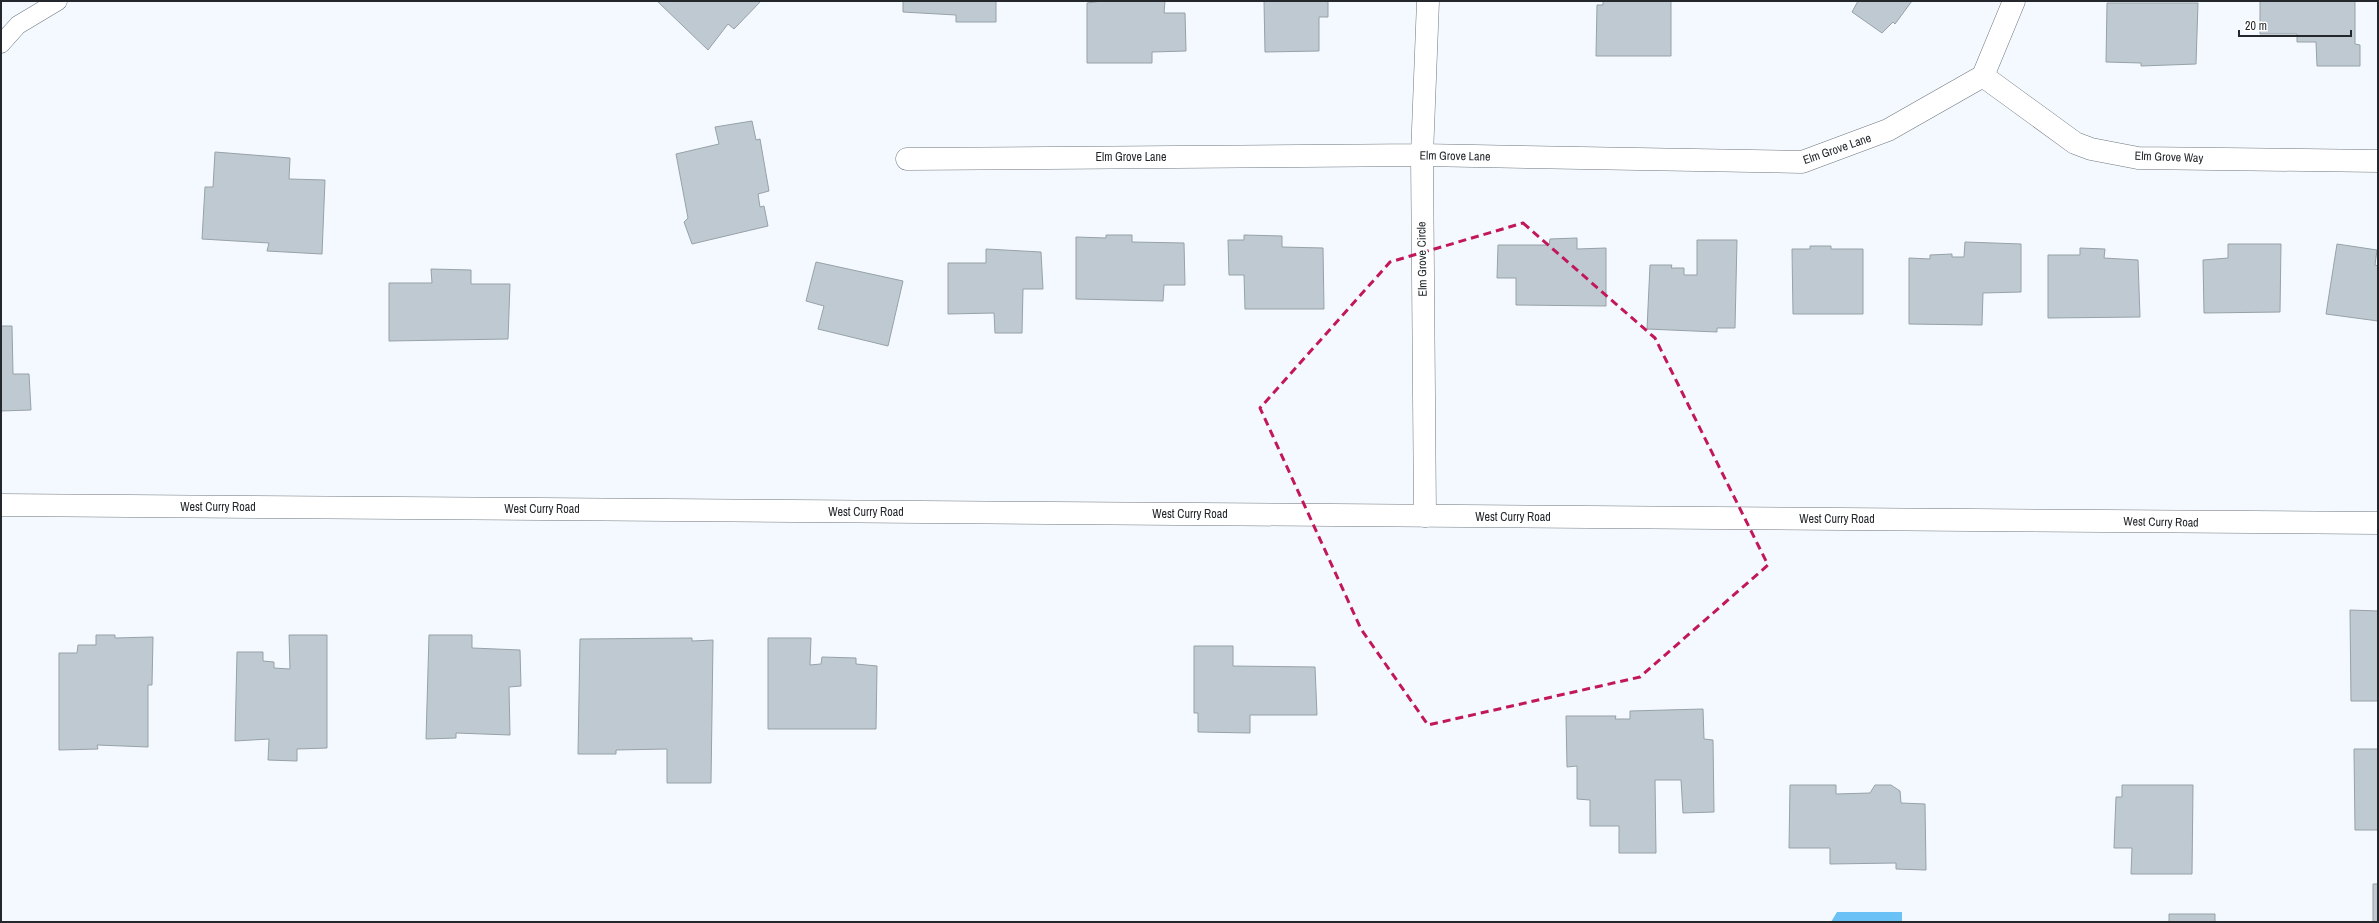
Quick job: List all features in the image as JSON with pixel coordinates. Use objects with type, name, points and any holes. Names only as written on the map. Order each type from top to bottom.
[{"type":"street","name":"Elm Grove Circle","points":[[1425,516],[1422,155],[1428,1]]},
{"type":"street","points":[[1983,76],[2014,1]]},
{"type":"street","name":"Elm Grove Lane","points":[[907,159],[1422,155],[1802,162],[1888,130],[1983,76]]},
{"type":"street","name":"Elm Grove Way","points":[[1983,76],[2075,142],[2111,153],[2138,158],[2378,161]]},
{"type":"street","name":"West Curry Road","points":[[1,505],[2378,523]]},
{"type":"lane","points":[[1,44],[18,25],[58,1]]},
{"type":"highlighted area","points":[[1523,223],[1655,338],[1768,565],[1640,677],[1428,725],[1361,629],[1260,408],[1390,262]]},
{"type":"water","points":[[1837,912],[1902,912],[1902,922],[1831,922]]},
{"type":"building","points":[[657,1],[761,1],[734,29],[728,24],[708,50]]},
{"type":"building","points":[[903,1],[996,1],[996,22],[956,22],[956,15],[903,12]]},
{"type":"building","points":[[1102,1],[1165,1],[1164,13],[1185,13],[1186,51],[1152,52],[1152,63],[1087,63],[1087,3]]},
{"type":"building","points":[[1264,1],[1328,1],[1328,17],[1319,17],[1319,51],[1265,52]]},
{"type":"building","points":[[1603,1],[1671,1],[1671,56],[1596,56],[1597,5],[1603,5]]},
{"type":"building","points":[[1858,1],[1912,1],[1895,24],[1893,22],[1882,33],[1852,12]]},
{"type":"building","points":[[2260,1],[2355,1],[2355,44],[2360,45],[2360,66],[2317,66],[2316,42],[2297,42],[2297,34],[2260,34]]},
{"type":"building","points":[[2107,3],[2198,3],[2196,64],[2141,66],[2141,63],[2106,62]]},
{"type":"building","points":[[752,121],[756,140],[760,139],[769,191],[758,194],[760,207],[764,206],[768,226],[692,244],[684,222],[688,218],[676,154],[719,144],[715,127]]},
{"type":"building","points":[[215,152],[290,158],[289,179],[325,180],[322,254],[267,251],[269,243],[202,239],[205,187],[213,187]]},
{"type":"building","points":[[1106,235],[1132,235],[1132,242],[1184,243],[1185,285],[1164,285],[1163,301],[1076,299],[1076,237],[1106,238]]},
{"type":"building","points":[[1244,235],[1282,236],[1282,247],[1323,248],[1324,309],[1245,309],[1244,275],[1229,275],[1228,240],[1244,240]]},
{"type":"building","points":[[1577,238],[1577,249],[1606,248],[1606,306],[1516,305],[1516,278],[1497,278],[1498,245],[1549,245],[1550,239]]},
{"type":"building","points":[[1697,240],[1737,240],[1735,328],[1717,328],[1717,332],[1647,329],[1650,265],[1672,265],[1671,268],[1684,268],[1684,275],[1697,275]]},
{"type":"building","points":[[1965,242],[2021,244],[2021,292],[1983,293],[1982,325],[1909,324],[1909,258],[1930,259],[1930,255],[1952,254],[1952,257],[1964,257]]},
{"type":"building","points":[[2228,244],[2281,244],[2280,312],[2204,313],[2203,260],[2228,258]]},
{"type":"building","points":[[2337,244],[2377,250],[2375,265],[2378,266],[2378,321],[2326,314]]},
{"type":"building","points":[[1810,246],[1831,246],[1831,249],[1863,249],[1863,314],[1793,314],[1792,249],[1810,249]]},
{"type":"building","points":[[2080,248],[2105,249],[2104,258],[2138,260],[2140,317],[2048,318],[2048,255],[2080,255]]},
{"type":"building","points":[[986,249],[1041,252],[1043,289],[1023,289],[1022,333],[995,333],[994,313],[948,314],[948,263],[986,263]]},
{"type":"building","points":[[816,262],[903,281],[888,346],[818,329],[824,306],[806,301]]},
{"type":"building","points":[[431,269],[471,270],[471,284],[510,284],[508,339],[389,341],[389,283],[432,283]]},
{"type":"building","points":[[1,326],[12,326],[13,374],[29,374],[31,410],[1,411]]},
{"type":"building","points":[[2350,610],[2378,611],[2378,701],[2351,701]]},
{"type":"building","points":[[96,635],[115,635],[115,638],[153,637],[152,685],[148,685],[148,747],[97,745],[98,749],[59,750],[59,653],[77,653],[78,645],[96,645]]},
{"type":"building","points":[[289,635],[327,635],[327,748],[297,749],[297,761],[268,760],[269,739],[235,741],[237,652],[263,652],[263,661],[274,662],[274,668],[290,669]]},
{"type":"building","points":[[429,635],[472,635],[472,648],[520,650],[521,686],[509,687],[510,735],[456,733],[456,738],[426,739]]},
{"type":"building","points":[[692,638],[692,641],[713,640],[711,783],[667,783],[667,749],[616,750],[616,754],[578,754],[580,639]]},
{"type":"building","points":[[768,638],[811,638],[810,665],[821,664],[822,657],[856,658],[856,664],[877,666],[876,729],[768,729]]},
{"type":"building","points":[[1194,646],[1233,646],[1233,666],[1315,667],[1317,715],[1250,715],[1250,733],[1198,732],[1198,713],[1194,713]]},
{"type":"building","points":[[1703,709],[1704,739],[1713,740],[1714,812],[1683,813],[1681,780],[1655,780],[1656,853],[1619,853],[1619,826],[1590,826],[1590,800],[1577,799],[1577,766],[1567,767],[1566,716],[1616,716],[1615,719],[1630,719],[1630,711]]},
{"type":"building","points":[[2354,749],[2378,749],[2378,830],[2355,830]]},
{"type":"building","points":[[1790,785],[1836,785],[1836,794],[1870,793],[1875,785],[1891,785],[1900,791],[1901,803],[1925,804],[1926,870],[1896,869],[1896,863],[1830,864],[1830,848],[1789,848]]},
{"type":"building","points":[[2122,785],[2193,785],[2192,874],[2131,874],[2132,848],[2114,848],[2116,797],[2122,797]]},
{"type":"building","points":[[2373,884],[2378,884],[2378,922],[2373,922]]},
{"type":"building","points":[[2169,914],[2215,914],[2215,922],[2169,922]]}]
